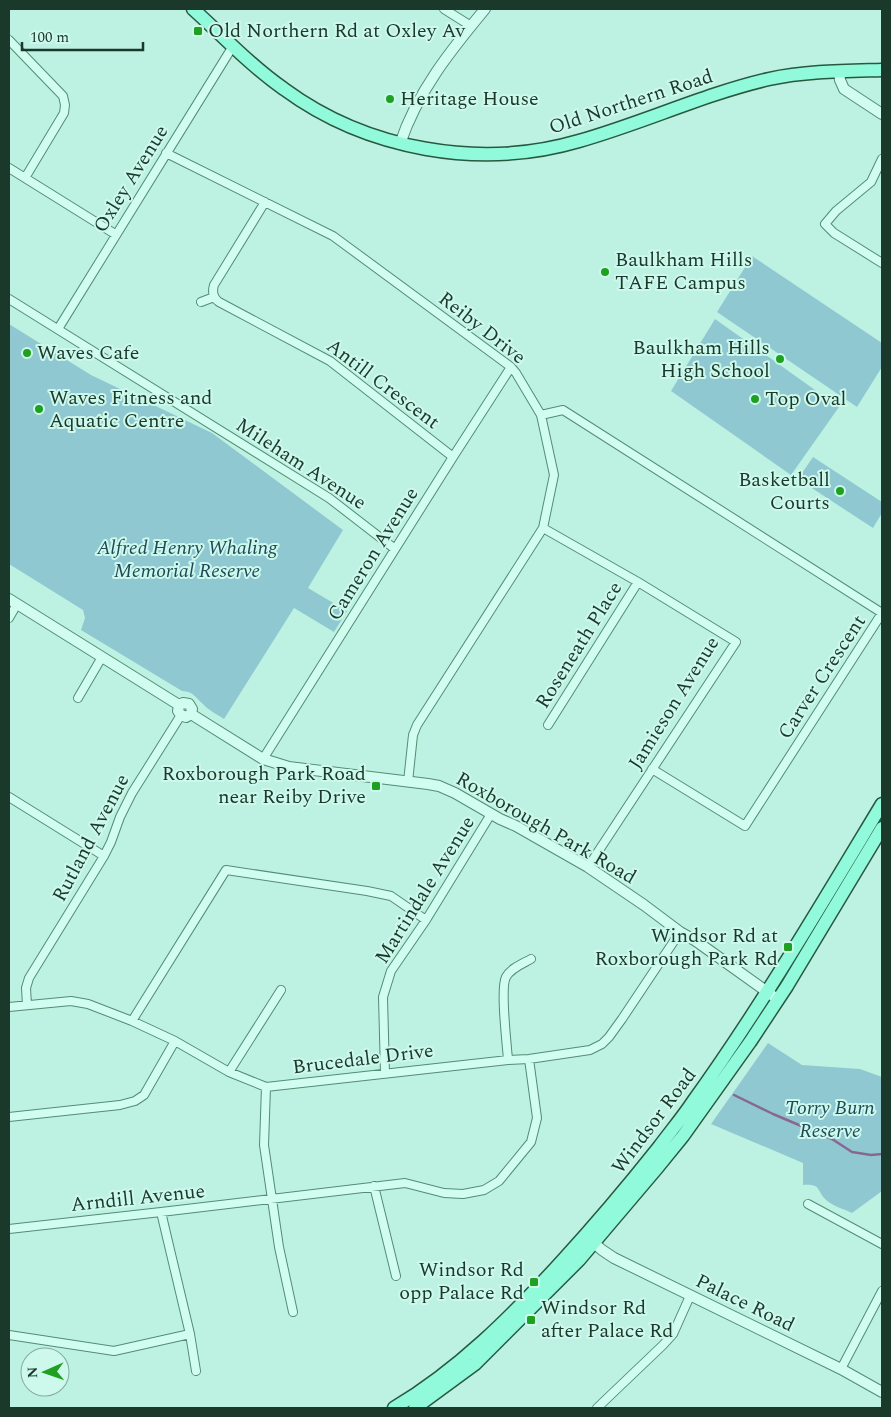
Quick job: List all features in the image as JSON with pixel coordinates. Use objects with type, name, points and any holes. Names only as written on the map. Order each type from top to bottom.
[{"type":"main road","name":"Old Northern Road","points":[[193,9],[271,79],[312,107],[347,126],[376,137],[432,150],[468,153],[523,152],[558,147],[746,85],[796,74],[882,70]]},
{"type":"main road","name":"Windsor Road","points":[[394,1408],[446,1372],[490,1335],[534,1291],[617,1200],[691,1105],[741,1033],[882,804]]},
{"type":"main road","name":"Windsor Road","points":[[415,1408],[475,1364],[579,1260],[683,1136],[778,999],[882,828]]},
{"type":"street","points":[[444,9],[471,26]]},
{"type":"street","points":[[400,144],[406,126],[434,75],[485,9]]},
{"type":"street","points":[[9,40],[63,96],[65,105],[64,113],[25,178]]},
{"type":"street","name":"Oxley Avenue","points":[[58,329],[233,46]]},
{"type":"street","points":[[839,71],[844,89],[882,114]]},
{"type":"street","name":"Reiby Drive","points":[[166,153],[333,236],[511,367],[541,414],[554,475],[543,528],[419,721],[414,735],[408,782]]},
{"type":"street","points":[[882,159],[871,182],[836,211],[825,224],[834,233],[882,263]]},
{"type":"street","points":[[9,168],[115,234]]},
{"type":"street","points":[[202,302],[214,297],[214,285],[266,202]]},
{"type":"street","name":"Antill Crescent","points":[[214,297],[330,361],[453,457]]},
{"type":"street","name":"Mileham Avenue","points":[[9,299],[328,498],[395,549]]},
{"type":"street","name":"Cameron Avenue","points":[[263,759],[511,367]]},
{"type":"street","name":"Carver Crescent","points":[[541,414],[563,410],[882,613],[745,826],[652,769]]},
{"type":"street","name":"Jamieson Avenue","points":[[543,528],[638,582],[736,642],[588,867]]},
{"type":"street","name":"Roseneath Place","points":[[548,724],[638,582]]},
{"type":"street","points":[[9,618],[13,601]]},
{"type":"street","name":"Roxborough Park Road","points":[[13,601],[184,711],[263,759],[289,767],[439,786],[455,793],[588,867],[778,999]]},
{"type":"street","points":[[78,698],[102,657]]},
{"type":"street","name":"Rutland Avenue","points":[[27,1005],[26,988],[29,978],[104,856],[132,793],[184,711]]},
{"type":"street","points":[[9,797],[104,856]]},
{"type":"street","name":"Martindale Avenue","points":[[385,1073],[383,997],[390,971],[426,920],[491,814]]},
{"type":"street","points":[[132,1021],[226,870],[367,890],[391,896],[426,920]]},
{"type":"street","name":"Brucedale Drive","points":[[9,1007],[71,1001],[88,1004],[132,1021],[175,1041],[229,1072],[266,1086],[310,1083],[385,1073],[529,1059],[590,1050],[602,1044],[618,1025],[680,932]]},
{"type":"street","points":[[508,1060],[504,996],[505,978],[514,968],[531,959]]},
{"type":"street","points":[[229,1072],[281,990]]},
{"type":"street","points":[[9,1117],[120,1105],[135,1100],[144,1095],[175,1041]]},
{"type":"street","name":"Arndill Avenue","points":[[9,1229],[405,1183],[444,1193],[463,1194],[484,1190],[499,1181],[531,1142],[537,1118],[529,1059]]},
{"type":"street","points":[[266,1086],[264,1145],[279,1247],[293,1312]]},
{"type":"street","points":[[374,1186],[396,1276]]},
{"type":"street","points":[[808,1204],[882,1244]]},
{"type":"street","points":[[161,1212],[190,1334],[196,1371]]},
{"type":"street","name":"Palace Road","points":[[594,1243],[614,1258],[882,1392]]},
{"type":"street","points":[[841,1370],[882,1291]]},
{"type":"street","points":[[597,1408],[663,1346],[673,1334],[690,1296]]},
{"type":"street","points":[[9,1335],[114,1351],[190,1334]]},
{"type":"green space","points":[[752,256],[882,343],[882,367],[857,407],[717,312]]},
{"type":"green space","name":"Top Oval","points":[[715,319],[839,407],[791,475],[671,391]]},
{"type":"green space","name":"Alfred Henry Whaling Memorial Reserve","points":[[9,324],[91,375],[212,433],[343,530],[308,588],[347,611],[334,632],[294,608],[224,719],[207,708],[192,693],[182,691],[81,630],[85,618],[83,610],[9,564]]},
{"type":"green space","name":"Basketball Courts","points":[[813,457],[882,502],[882,513],[873,528],[798,479]]},
{"type":"green space","name":"Torry Burn Reserve","points":[[768,1043],[802,1065],[860,1069],[882,1077],[882,1191],[852,1213],[825,1199],[815,1186],[803,1185],[803,1163],[711,1124]]},
{"type":"waterway","points":[[734,1095],[832,1139],[852,1152],[871,1155],[882,1154]]},
{"type":"place","name":"Old Northern Rd at Oxley Av","points":[[198,31]]},
{"type":"place","name":"Heritage House","points":[[390,99]]},
{"type":"place","name":"Baulkham Hills TAFE Campus","points":[[605,272]]},
{"type":"place","name":"Waves Cafe","points":[[27,353]]},
{"type":"place","name":"Baulkham Hills High School","points":[[780,359]]},
{"type":"place","name":"Top Oval","points":[[755,399]]},
{"type":"place","name":"Waves Fitness and Aquatic Centre","points":[[39,409]]},
{"type":"place","name":"Basketball Courts","points":[[840,491]]},
{"type":"place","name":"Roxborough Park Road near Reiby Drive","points":[[376,786]]},
{"type":"place","name":"Windsor Rd at Roxborough Park Rd","points":[[788,947]]},
{"type":"place","name":"Windsor Rd opp Palace Rd","points":[[534,1282]]},
{"type":"place","name":"Windsor Rd after Palace Rd","points":[[531,1320]]}]
